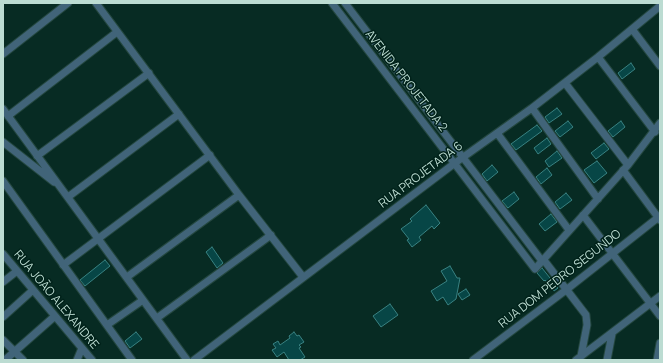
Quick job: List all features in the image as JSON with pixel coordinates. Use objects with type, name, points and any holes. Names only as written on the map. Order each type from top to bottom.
[{"type":"street","points":[[3,54],[68,3]]},
{"type":"street","points":[[96,3],[239,195],[303,277]]},
{"type":"street","name":"AVENIDA PROJETADA 2","points":[[332,3],[535,268],[543,260]]},
{"type":"street","name":"AVENIDA PROJETADA 2","points":[[345,3],[586,315],[587,319],[579,358]]},
{"type":"street","name":"RUA PROJETADA 6","points":[[194,360],[455,163],[532,108],[598,57],[660,6]]},
{"type":"street","points":[[632,29],[660,66]]},
{"type":"street","points":[[8,116],[118,32]]},
{"type":"street","points":[[598,57],[655,132]]},
{"type":"street","points":[[37,156],[149,73]]},
{"type":"street","points":[[565,82],[659,217]]},
{"type":"street","points":[[532,108],[598,199]]},
{"type":"street","points":[[3,109],[187,360]]},
{"type":"street","points":[[68,197],[179,114]]},
{"type":"street","points":[[543,260],[625,168],[655,132],[660,123]]},
{"type":"street","points":[[498,133],[570,230]]},
{"type":"street","points":[[3,142],[62,188]]},
{"type":"street","points":[[63,265],[210,155]]},
{"type":"street","points":[[3,181],[132,360]]},
{"type":"street","points":[[127,277],[239,195]]},
{"type":"street","points":[[583,215],[660,316]]},
{"type":"street","name":"RUA DOM PEDRO SEGUNDO","points":[[473,360],[659,217]]},
{"type":"street","points":[[157,318],[271,235]]},
{"type":"street","name":"RUA JOÃO ALEXANDRE","points":[[3,254],[92,360]]},
{"type":"street","points":[[3,282],[17,271]]},
{"type":"street","points":[[3,317],[33,290]]},
{"type":"street","points":[[579,358],[660,296]]},
{"type":"street","points":[[107,325],[143,300]]},
{"type":"street","points":[[5,360],[55,316]]},
{"type":"street","points":[[607,360],[612,334]]},
{"type":"street","points":[[3,340],[23,360]]},
{"type":"street","points":[[657,360],[660,343]]},
{"type":"street","points":[[77,360],[82,348]]},
{"type":"building","points":[[631,63],[635,69],[622,79],[618,73]]},
{"type":"building","points":[[557,108],[562,114],[549,123],[545,117]]},
{"type":"building","points":[[568,121],[573,127],[560,137],[555,131]]},
{"type":"building","points":[[621,121],[625,127],[613,137],[608,131]]},
{"type":"building","points":[[537,125],[542,131],[516,150],[511,144]]},
{"type":"building","points":[[547,138],[551,144],[538,154],[534,148]]},
{"type":"building","points":[[604,143],[609,149],[596,159],[591,153]]},
{"type":"building","points":[[557,151],[562,158],[549,167],[545,161]]},
{"type":"building","points":[[597,161],[607,173],[594,183],[584,170]]},
{"type":"building","points":[[492,165],[498,172],[487,181],[482,174]]},
{"type":"building","points":[[547,168],[552,175],[541,184],[536,177]]},
{"type":"building","points":[[514,192],[519,199],[508,208],[502,201]]},
{"type":"building","points":[[566,193],[572,200],[560,209],[555,202]]},
{"type":"building","points":[[426,205],[440,223],[434,229],[432,226],[419,237],[421,240],[412,247],[407,240],[409,239],[401,229],[412,221],[410,219]]},
{"type":"building","points":[[551,214],[557,222],[545,231],[539,224]]},
{"type":"building","points":[[212,247],[223,263],[217,268],[206,252]]},
{"type":"building","points":[[105,260],[110,266],[85,286],[80,280]]},
{"type":"building","points":[[450,266],[457,278],[460,278],[456,299],[448,305],[443,297],[437,301],[431,291],[447,281],[441,271]]},
{"type":"building","points":[[542,268],[558,288],[554,291],[537,273]]},
{"type":"building","points":[[466,289],[470,295],[462,300],[458,294]]},
{"type":"building","points":[[390,304],[398,315],[381,327],[373,316]]},
{"type":"building","points":[[136,332],[142,339],[130,348],[125,341]]},
{"type":"building","points":[[294,332],[297,336],[299,335],[304,342],[299,345],[301,347],[299,348],[305,357],[300,360],[289,360],[284,352],[277,357],[272,350],[276,348],[273,344],[278,341],[280,345],[290,338],[289,336]]}]
